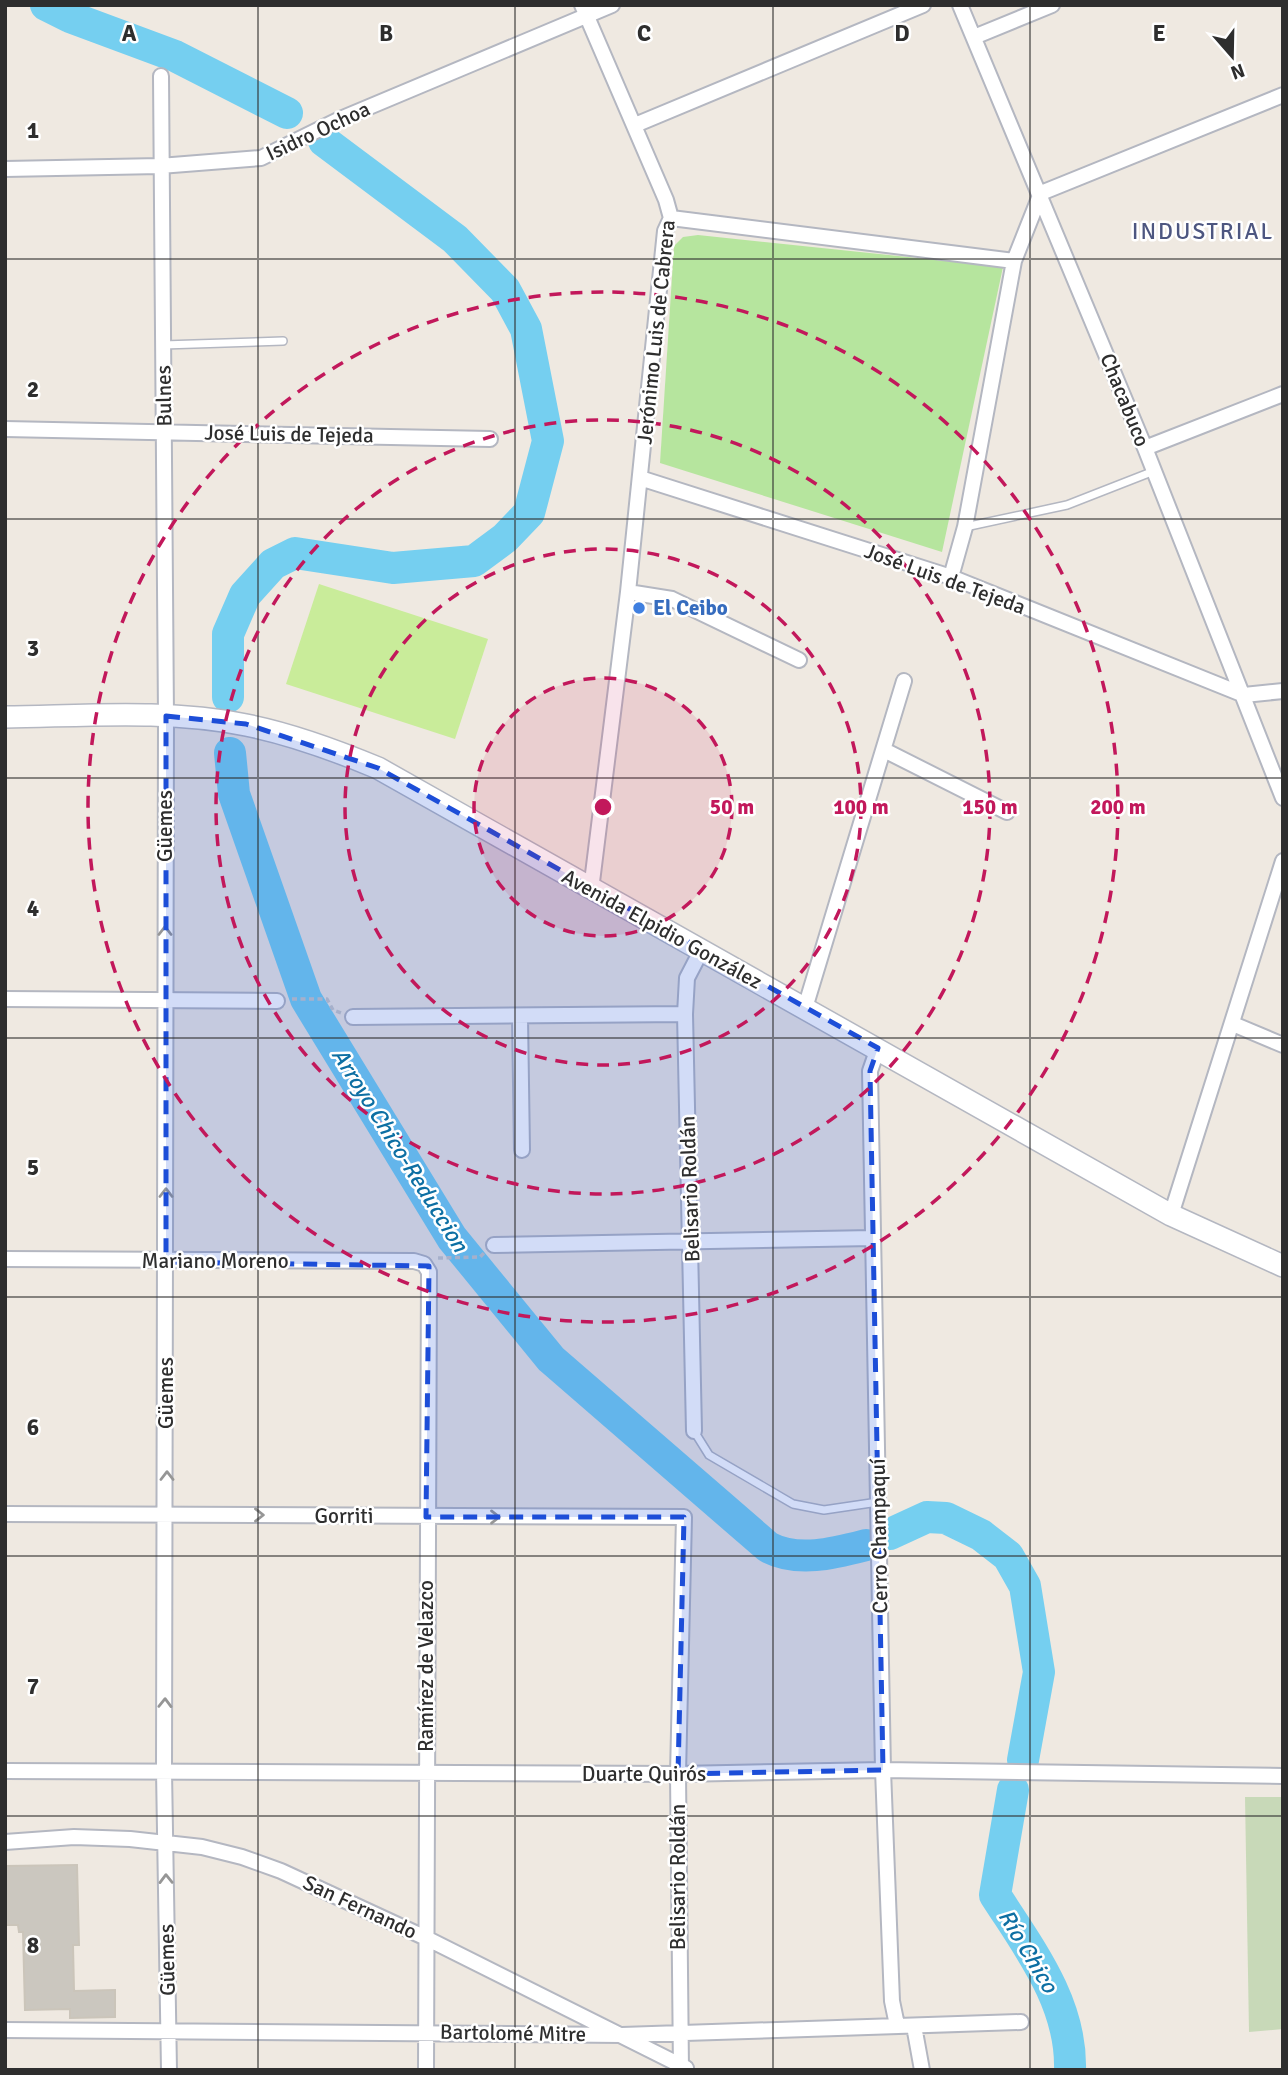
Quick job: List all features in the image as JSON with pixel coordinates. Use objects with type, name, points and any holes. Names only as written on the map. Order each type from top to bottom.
[{"type":"main road","name":"Avenida Elpidio González","points":[[5,717],[166,716],[246,724],[300,738],[353,757],[378,768],[1171,1215],[1283,1266]]},
{"type":"street","name":"Isidro Ochoa","points":[[5,169],[160,166],[261,158],[338,120],[584,10],[612,5]]},
{"type":"street","points":[[635,125],[923,5]]},
{"type":"street","name":"Chacabuco","points":[[960,5],[1041,193],[1154,470],[1283,798]]},
{"type":"street","points":[[974,37],[1052,5]]},
{"type":"street","name":"Jerónimo Luis de Cabrera","points":[[584,10],[635,125],[671,218],[666,231],[628,592],[591,890]]},
{"type":"street","name":"Bulnes","points":[[161,76],[166,716]]},
{"type":"street","points":[[951,577],[965,527],[1014,261],[1041,193],[1283,95]]},
{"type":"street","points":[[671,218],[1014,261]]},
{"type":"street","points":[[1145,448],[1283,394]]},
{"type":"street","name":"José Luis de Tejeda","points":[[5,429],[490,439]]},
{"type":"street","name":"José Luis de Tejeda","points":[[640,478],[951,577],[1244,695]]},
{"type":"street","points":[[628,592],[672,599],[799,660]]},
{"type":"street","points":[[806,1008],[886,751],[904,681]]},
{"type":"street","points":[[1244,695],[1283,691]]},
{"type":"street","name":"Güemes","points":[[166,716],[167,1514],[164,1771],[169,2070]]},
{"type":"street","points":[[886,751],[1007,811]]},
{"type":"street","points":[[1171,1215],[1283,861]]},
{"type":"street","name":"Belisario Roldán","points":[[694,1432],[692,1240],[685,1014],[687,978],[701,951]]},
{"type":"street","points":[[5,999],[277,1001]]},
{"type":"street","points":[[353,1017],[685,1014]]},
{"type":"street","points":[[520,1017],[522,1150]]},
{"type":"street","points":[[1233,1024],[1283,1045]]},
{"type":"street","name":"Cerro Champaquí","points":[[878,1048],[870,1071],[883,1770],[892,2001],[897,2025]]},
{"type":"street","points":[[494,1245],[873,1238]]},
{"type":"street","name":"Mariano Moreno","points":[[5,1259],[166,1262],[430,1261]]},
{"type":"street","name":"Ramírez de Velazco","points":[[426,2070],[426,1517],[430,1261]]},
{"type":"street","name":"Gorriti","points":[[5,1514],[684,1517]]},
{"type":"street","name":"Belisario Roldán","points":[[684,1517],[678,1774],[679,2034],[684,2068]]},
{"type":"street","name":"Duarte Quirós","points":[[5,1771],[678,1774],[883,1770],[1283,1776]]},
{"type":"street","name":"San Fernando","points":[[5,1842],[74,1837],[165,1843],[202,1847],[281,1871],[426,1938],[684,2068]]},
{"type":"street","name":"Bartolomé Mitre","points":[[5,2030],[622,2035],[1021,2022]]},
{"type":"street","points":[[914,2026],[922,2070]]},
{"type":"lane","points":[[163,345],[283,341]]},
{"type":"lane","points":[[965,527],[1067,505],[1154,470]]},
{"type":"lane","points":[[694,1432],[709,1455],[793,1504],[824,1510],[878,1502]]},
{"type":"path","points":[[294,999],[327,999],[333,1010]]},
{"type":"path","points":[[430,1261],[480,1257]]},
{"type":"highlighted area","points":[[166,716],[246,724],[378,768],[878,1048],[870,1071],[883,1770],[678,1774],[684,1517],[426,1517],[429,1266],[166,1262]]},
{"type":"green space","points":[[698,235],[1003,267],[942,552],[660,463],[674,246],[683,237]]},
{"type":"green space","points":[[319,584],[488,639],[455,739],[286,684]]},
{"type":"green space","points":[[1245,1797],[1283,1797],[1283,2029],[1249,2032]]},
{"type":"building","points":[[77,1865],[79,1945],[73,1945],[74,1991],[115,1990],[115,2017],[70,2018],[70,2009],[25,2010],[23,1932],[19,1932],[18,1925],[5,1925],[5,1866]]},
{"type":"waterway","name":"Arroyo Chico-Reduccion","points":[[46,5],[70,17],[175,56],[287,113]]},
{"type":"waterway","name":"Arroyo Chico-Reduccion","points":[[228,697],[228,634],[245,595],[273,564],[295,553],[393,568],[474,561],[505,538],[529,513],[548,441],[526,329],[505,290],[455,239],[324,141]]},
{"type":"waterway","name":"Arroyo Chico-Reduccion","points":[[230,753],[234,794],[306,999],[452,1238],[551,1359],[768,1547],[804,1556],[866,1545]]},
{"type":"waterway","name":"Arroyo Chico-Reduccion","points":[[890,1534],[927,1517],[946,1518],[981,1535],[1008,1556],[1025,1586],[1039,1672],[1023,1760]]},
{"type":"waterway","name":"Río Chico","points":[[1013,1790],[995,1895],[1034,1956],[1056,1999],[1069,2045],[1070,2070]]},
{"type":"place","name":"El Ceibo","points":[[639,608]]},
{"type":"district","name":"INDUSTRIAL","points":[[1203,231]]}]
